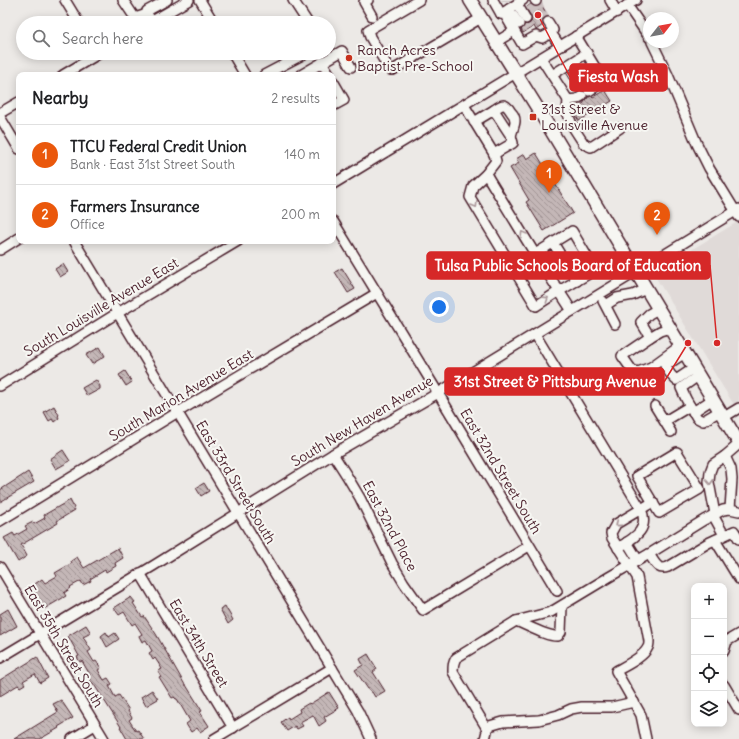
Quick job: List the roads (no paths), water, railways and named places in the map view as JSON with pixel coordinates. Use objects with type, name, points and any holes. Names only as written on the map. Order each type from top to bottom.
[{"type":"main road","points":[[470,0],[516,73],[739,444]]},
{"type":"street","points":[[124,0],[133,16]]},
{"type":"street","points":[[148,16],[147,11],[167,0]]},
{"type":"street","points":[[154,16],[178,2],[189,0]]},
{"type":"street","points":[[200,0],[210,16]]},
{"type":"street","points":[[293,0],[303,16]]},
{"type":"street","points":[[368,0],[364,2],[372,16]]},
{"type":"street","points":[[418,0],[368,30],[370,37],[390,70],[393,70],[481,18]]},
{"type":"street","points":[[493,0],[519,4]]},
{"type":"street","points":[[610,0],[617,12]]},
{"type":"street","points":[[336,182],[636,0]]},
{"type":"street","points":[[70,2],[76,16]]},
{"type":"street","points":[[519,4],[505,15],[521,24]]},
{"type":"street","points":[[519,4],[522,44],[530,34],[542,38],[550,33],[553,30],[546,24]]},
{"type":"street","points":[[627,5],[643,28]]},
{"type":"street","points":[[496,42],[521,24]]},
{"type":"street","points":[[550,33],[560,46]]},
{"type":"street","points":[[568,100],[577,99],[585,94],[595,87],[600,80],[598,72],[576,36]]},
{"type":"street","points":[[655,48],[668,75],[696,144],[709,168],[738,213]]},
{"type":"street","points":[[336,54],[342,51],[351,66]]},
{"type":"street","points":[[552,75],[587,53]]},
{"type":"street","points":[[541,58],[568,100],[567,112],[573,127],[584,144],[591,147],[620,128]]},
{"type":"street","points":[[68,72],[87,60]]},
{"type":"street","points":[[236,60],[243,72]]},
{"type":"street","points":[[270,72],[293,60]]},
{"type":"street","points":[[306,72],[326,60]]},
{"type":"street","points":[[322,62],[328,72]]},
{"type":"street","points":[[336,86],[344,100],[336,104]]},
{"type":"street","points":[[0,113],[16,104]]},
{"type":"street","points":[[464,105],[494,154],[496,161],[486,174],[473,186],[470,197],[536,306],[595,270],[572,231],[535,254]]},
{"type":"street","points":[[474,122],[497,107],[504,105],[508,107],[515,120],[511,136]]},
{"type":"street","points":[[494,154],[513,143],[497,107]]},
{"type":"street","points":[[0,117],[16,144]]},
{"type":"street","points":[[486,174],[572,311]]},
{"type":"street","name":"South New Haven Avenue","points":[[0,658],[598,294],[738,213]]},
{"type":"street","name":"East 32nd Street South","points":[[336,226],[438,392],[557,592]]},
{"type":"street","points":[[0,250],[16,240]]},
{"type":"street","points":[[553,243],[577,281]]},
{"type":"street","name":"East 33rd Street South","points":[[76,244],[358,711],[371,739]]},
{"type":"street","name":"South Louisville Avenue East","points":[[0,386],[233,244]]},
{"type":"street","points":[[606,305],[617,298],[633,295],[646,289]]},
{"type":"street","name":"South Marion Avenue East","points":[[0,522],[178,412],[377,293]]},
{"type":"street","points":[[598,294],[606,305],[615,324]]},
{"type":"street","points":[[650,337],[641,322],[649,314],[658,309]]},
{"type":"street","points":[[670,328],[660,331],[622,356],[632,370],[638,372],[651,367],[683,349]]},
{"type":"street","points":[[534,334],[641,509],[644,519],[643,526],[639,534],[618,548]]},
{"type":"street","points":[[683,349],[665,366],[676,380],[696,372]]},
{"type":"street","points":[[696,372],[681,388],[697,418],[703,421],[739,408]]},
{"type":"street","points":[[665,422],[713,399]]},
{"type":"street","points":[[655,406],[671,432]]},
{"type":"street","points":[[724,535],[714,515],[709,482],[710,472],[713,464],[739,444]]},
{"type":"street","points":[[677,452],[700,489],[659,513],[653,502],[637,476],[677,452]]},
{"type":"street","name":"East 32nd Place","points":[[333,454],[360,498],[392,563],[423,610],[530,546]]},
{"type":"street","points":[[485,739],[487,731],[486,726],[453,672],[456,658],[516,621],[551,612],[562,606],[723,510],[735,510],[731,469],[725,456]]},
{"type":"street","points":[[646,739],[641,715],[616,672],[646,652],[649,646],[649,640],[637,577],[612,538],[611,533],[616,524],[653,502]]},
{"type":"street","points":[[649,554],[659,567],[663,569],[708,543],[734,531],[739,539]]},
{"type":"street","points":[[715,540],[739,579]]},
{"type":"street","points":[[627,542],[638,560]]},
{"type":"street","name":"East 35th Street South","points":[[0,567],[104,739]]},
{"type":"street","name":"East 34th Street","points":[[140,574],[233,728]]},
{"type":"street","points":[[516,621],[548,635],[558,636],[561,632],[562,606]]},
{"type":"street","points":[[727,641],[739,634]]},
{"type":"street","points":[[214,739],[332,668]]},
{"type":"street","points":[[727,690],[739,710]]},
{"type":"street","points":[[486,726],[503,722],[539,720],[582,706],[612,707],[634,702]]},
{"type":"street","points":[[72,739],[95,725]]},
{"type":"tunnel","points":[[536,1],[547,21]]},
{"type":"tunnel","points":[[530,5],[543,25]]},
{"type":"tunnel","points":[[523,22],[528,30]]},
{"type":"place","name":"Fiesta Wash","points":[[538,15]]},
{"type":"place","name":"Ranch Acres Baptist Pre-School","points":[[349,58]]},
{"type":"place","name":"31st Street & Louisville Avenue","points":[[533,117]]},
{"type":"place","name":"TTCU Federal Credit Union","points":[[549,193]]},
{"type":"place","name":"Farmers Insurance","points":[[657,235]]},
{"type":"place","name":"31st Street & Pittsburg Avenue","points":[[688,343]]},
{"type":"place","name":"Tulsa Public Schools Board of Education","points":[[717,343]]}]
